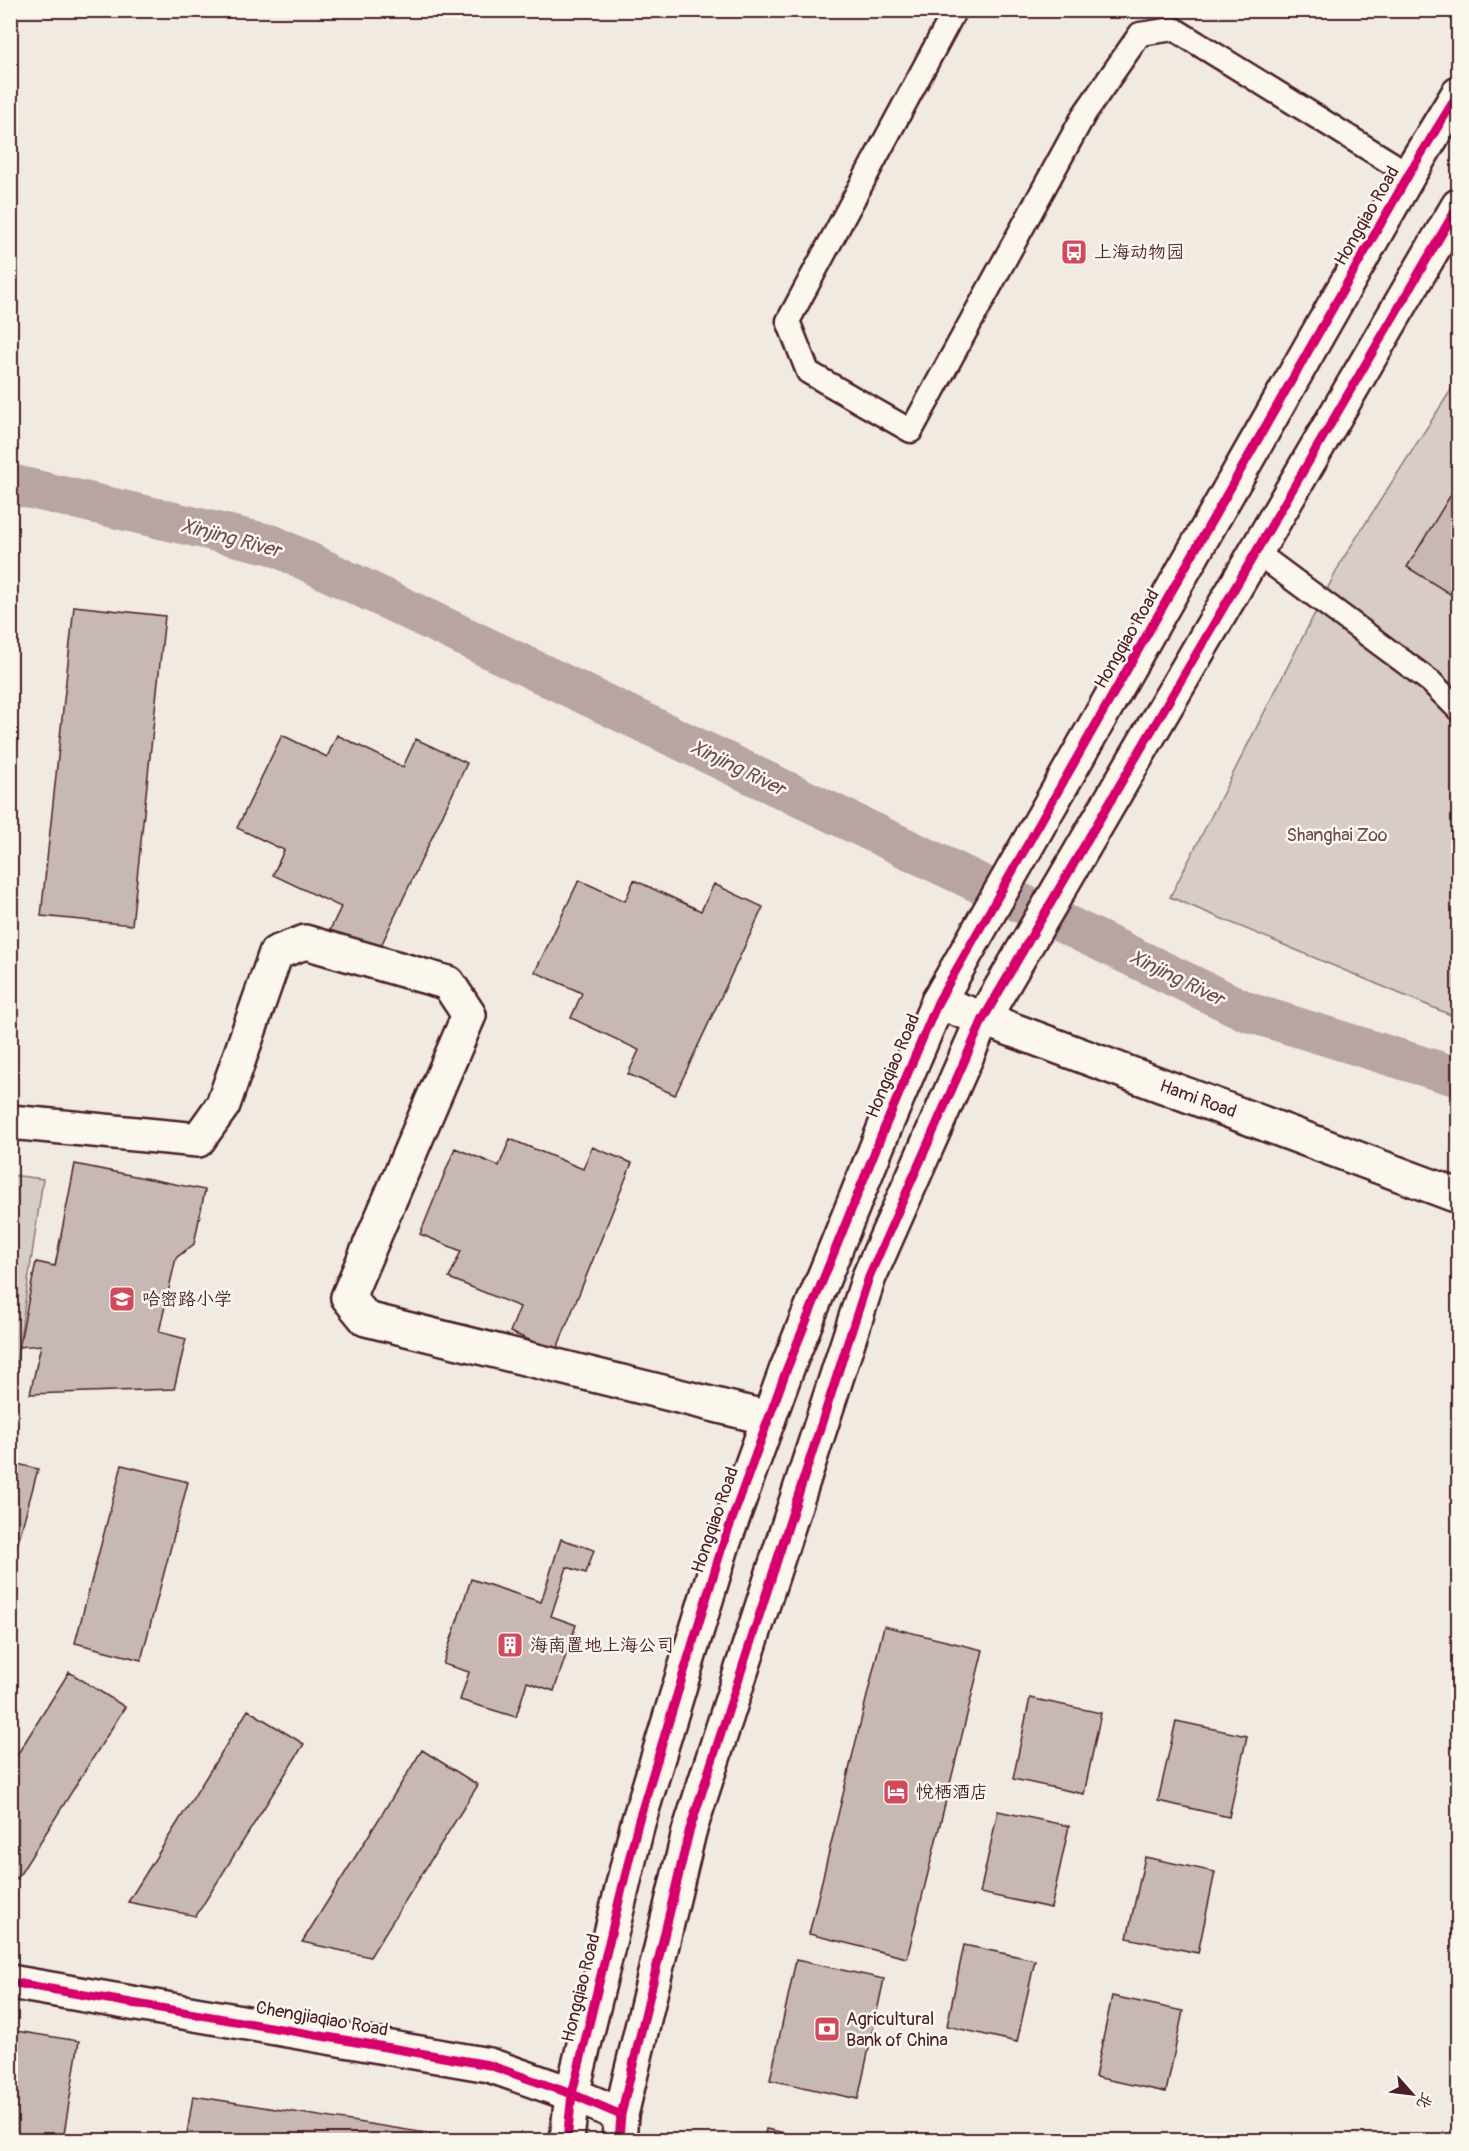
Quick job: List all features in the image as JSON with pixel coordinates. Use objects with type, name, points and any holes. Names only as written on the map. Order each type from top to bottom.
[{"type":"main road","name":"Hongqiao Road","points":[[567,2140],[572,2094],[638,1823],[722,1547],[768,1418],[879,1140],[938,1002],[1409,174],[1458,94]]},
{"type":"main road","points":[[620,2128],[689,1832],[869,1277],[983,1019],[1458,206]]},
{"type":"main road","points":[[10,1122],[198,1140],[223,1105],[276,953],[305,942],[448,983],[469,1015],[348,1297],[366,1319],[768,1418]]},
{"type":"main road","name":"Hami Road","points":[[938,1002],[1458,1196]]},
{"type":"main road","name":"Chengjiaqiao Road","points":[[10,1982],[489,2065],[572,2094],[620,2128]]},
{"type":"lane","points":[[955,10],[788,321],[808,372],[910,431],[1085,113],[1140,34],[1174,29],[1409,174]]},
{"type":"lane","points":[[1256,552],[1431,682],[1458,709]]},
{"type":"green space","name":"Shanghai Zoo","points":[[1458,379],[1458,1018],[1170,897],[1342,560]]},
{"type":"green space","points":[[11,1175],[43,1179],[12,1392],[10,1391]]},
{"type":"building","points":[[1458,483],[1458,599],[1407,567]]},
{"type":"building","points":[[74,606],[165,616],[132,925],[41,916]]},
{"type":"building","points":[[282,735],[327,757],[337,735],[403,767],[416,739],[467,763],[378,952],[330,930],[341,907],[273,875],[284,850],[237,828]]},
{"type":"building","points":[[579,880],[625,901],[634,880],[701,911],[714,884],[763,907],[675,1095],[628,1074],[639,1050],[571,1018],[582,993],[535,972]]},
{"type":"building","points":[[510,1139],[583,1169],[592,1147],[632,1163],[556,1351],[510,1332],[520,1307],[449,1278],[461,1251],[420,1234],[455,1148],[499,1166]]},
{"type":"building","points":[[75,1164],[205,1190],[194,1244],[176,1258],[159,1332],[186,1339],[174,1389],[30,1394],[41,1345],[19,1347],[36,1262],[55,1266]]},
{"type":"building","points":[[10,1462],[38,1469],[10,1572]]},
{"type":"building","points":[[122,1465],[188,1482],[141,1660],[75,1643]]},
{"type":"building","name":"海南置地上海公司","points":[[561,1539],[594,1550],[586,1573],[567,1567],[551,1616],[576,1625],[554,1691],[527,1682],[516,1717],[460,1700],[469,1672],[443,1664],[471,1579],[541,1602]]},
{"type":"building","name":"悦栖酒店","points":[[884,1626],[983,1650],[907,1958],[809,1934]]},
{"type":"building","points":[[69,1672],[125,1707],[17,1879],[10,1878],[10,1766]]},
{"type":"building","points":[[1030,1698],[1101,1713],[1084,1794],[1013,1779]]},
{"type":"building","points":[[248,1710],[304,1744],[196,1916],[128,1902]]},
{"type":"building","points":[[1176,1721],[1247,1736],[1229,1817],[1158,1801]]},
{"type":"building","points":[[422,1750],[478,1785],[370,1957],[302,1942]]},
{"type":"building","points":[[998,1811],[1069,1826],[1051,1908],[980,1893]]},
{"type":"building","points":[[1145,1857],[1215,1872],[1198,1953],[1127,1938]]},
{"type":"building","points":[[964,1945],[1035,1960],[1017,2042],[947,2026]]},
{"type":"building","name":"Agricultural Bank of China","points":[[796,1960],[884,1979],[858,2099],[770,2080]]},
{"type":"building","points":[[1112,1996],[1183,2011],[1166,2092],[1095,2077]]},
{"type":"building","points":[[10,2030],[79,2041],[63,2140],[10,2140]]},
{"type":"building","points":[[193,2096],[433,2134],[432,2140],[186,2140]]},
{"type":"building","points":[[766,2129],[819,2140],[764,2140]]},
{"type":"waterway","name":"Xinjing River","points":[[10,484],[273,545],[1248,1012],[1458,1077]]},
{"type":"cycle path","points":[[567,2140],[572,2094],[638,1823],[722,1547],[786,1371],[938,1002],[1409,174],[1458,94]]},
{"type":"cycle path","points":[[619,2140],[621,2115],[689,1832],[869,1277],[983,1019],[1458,206]]},
{"type":"cycle path","points":[[10,1982],[489,2065],[572,2094],[621,2115]]},
{"type":"place","name":"上海动物园","points":[[1074,252]]},
{"type":"place","name":"哈密路小学","points":[[122,1299]]},
{"type":"place","name":"海南置地上海公司","points":[[510,1645]]},
{"type":"place","name":"悦栖酒店","points":[[896,1792]]},
{"type":"place","name":"Agricultural Bank of China","points":[[827,2029]]}]
